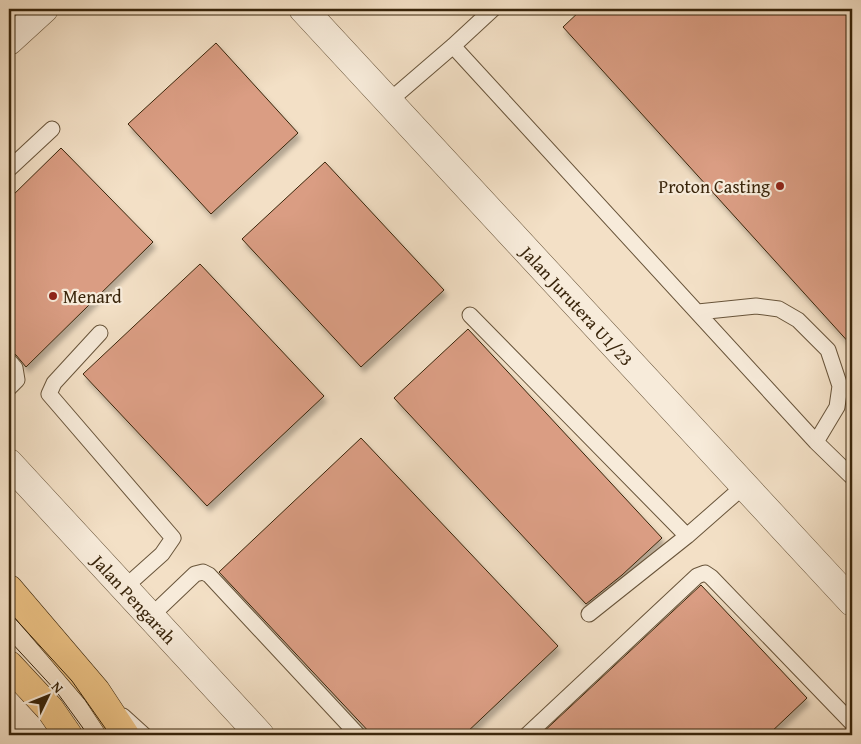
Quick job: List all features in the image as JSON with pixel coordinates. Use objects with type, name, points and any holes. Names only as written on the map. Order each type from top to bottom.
[{"type":"main road","points":[[9,589],[96,691],[125,735]]},
{"type":"main road","points":[[9,666],[50,709],[68,735]]},
{"type":"street","points":[[9,41],[44,9]]},
{"type":"street","name":"Jalan Jurutera U1/23","points":[[303,9],[852,602]]},
{"type":"street","name":"Jalan Pengarah","points":[[9,463],[260,735]]},
{"type":"lane","points":[[388,102],[493,9]]},
{"type":"lane","points":[[453,46],[816,442],[852,477]]},
{"type":"lane","points":[[9,169],[52,129]]},
{"type":"lane","points":[[698,312],[756,306],[779,309],[798,320],[828,350],[840,386],[837,407],[816,442]]},
{"type":"lane","points":[[470,315],[688,536]]},
{"type":"lane","points":[[100,333],[54,383],[49,394],[173,538],[162,554],[124,588]]},
{"type":"lane","points":[[9,361],[16,368],[17,380],[9,388]]},
{"type":"lane","points":[[589,614],[688,536],[744,486]]},
{"type":"lane","points":[[151,616],[195,574],[203,572],[210,576],[358,735]]},
{"type":"lane","points":[[527,735],[697,576],[705,573],[852,723]]},
{"type":"lane","points":[[96,691],[144,735]]},
{"type":"building","name":"Proton Casting","points":[[582,9],[852,9],[852,346],[563,27]]},
{"type":"building","points":[[216,43],[298,133],[211,214],[128,124]]},
{"type":"building","name":"Menard","points":[[61,148],[153,242],[26,367],[9,350],[9,199]]},
{"type":"building","points":[[325,162],[444,290],[361,367],[242,239]]},
{"type":"building","points":[[200,264],[324,396],[207,506],[83,374]]},
{"type":"building","points":[[468,329],[662,538],[622,575],[586,604],[394,398]]},
{"type":"building","points":[[361,438],[558,646],[464,735],[372,735],[219,572]]},
{"type":"building","points":[[701,585],[807,698],[768,735],[540,735]]},
{"type":"tram line","points":[[9,612],[72,681],[110,735]]},
{"type":"tram line","points":[[9,640],[56,691],[88,735]]},
{"type":"place","name":"Proton Casting","points":[[780,186]]},
{"type":"place","name":"Menard","points":[[53,296]]}]
